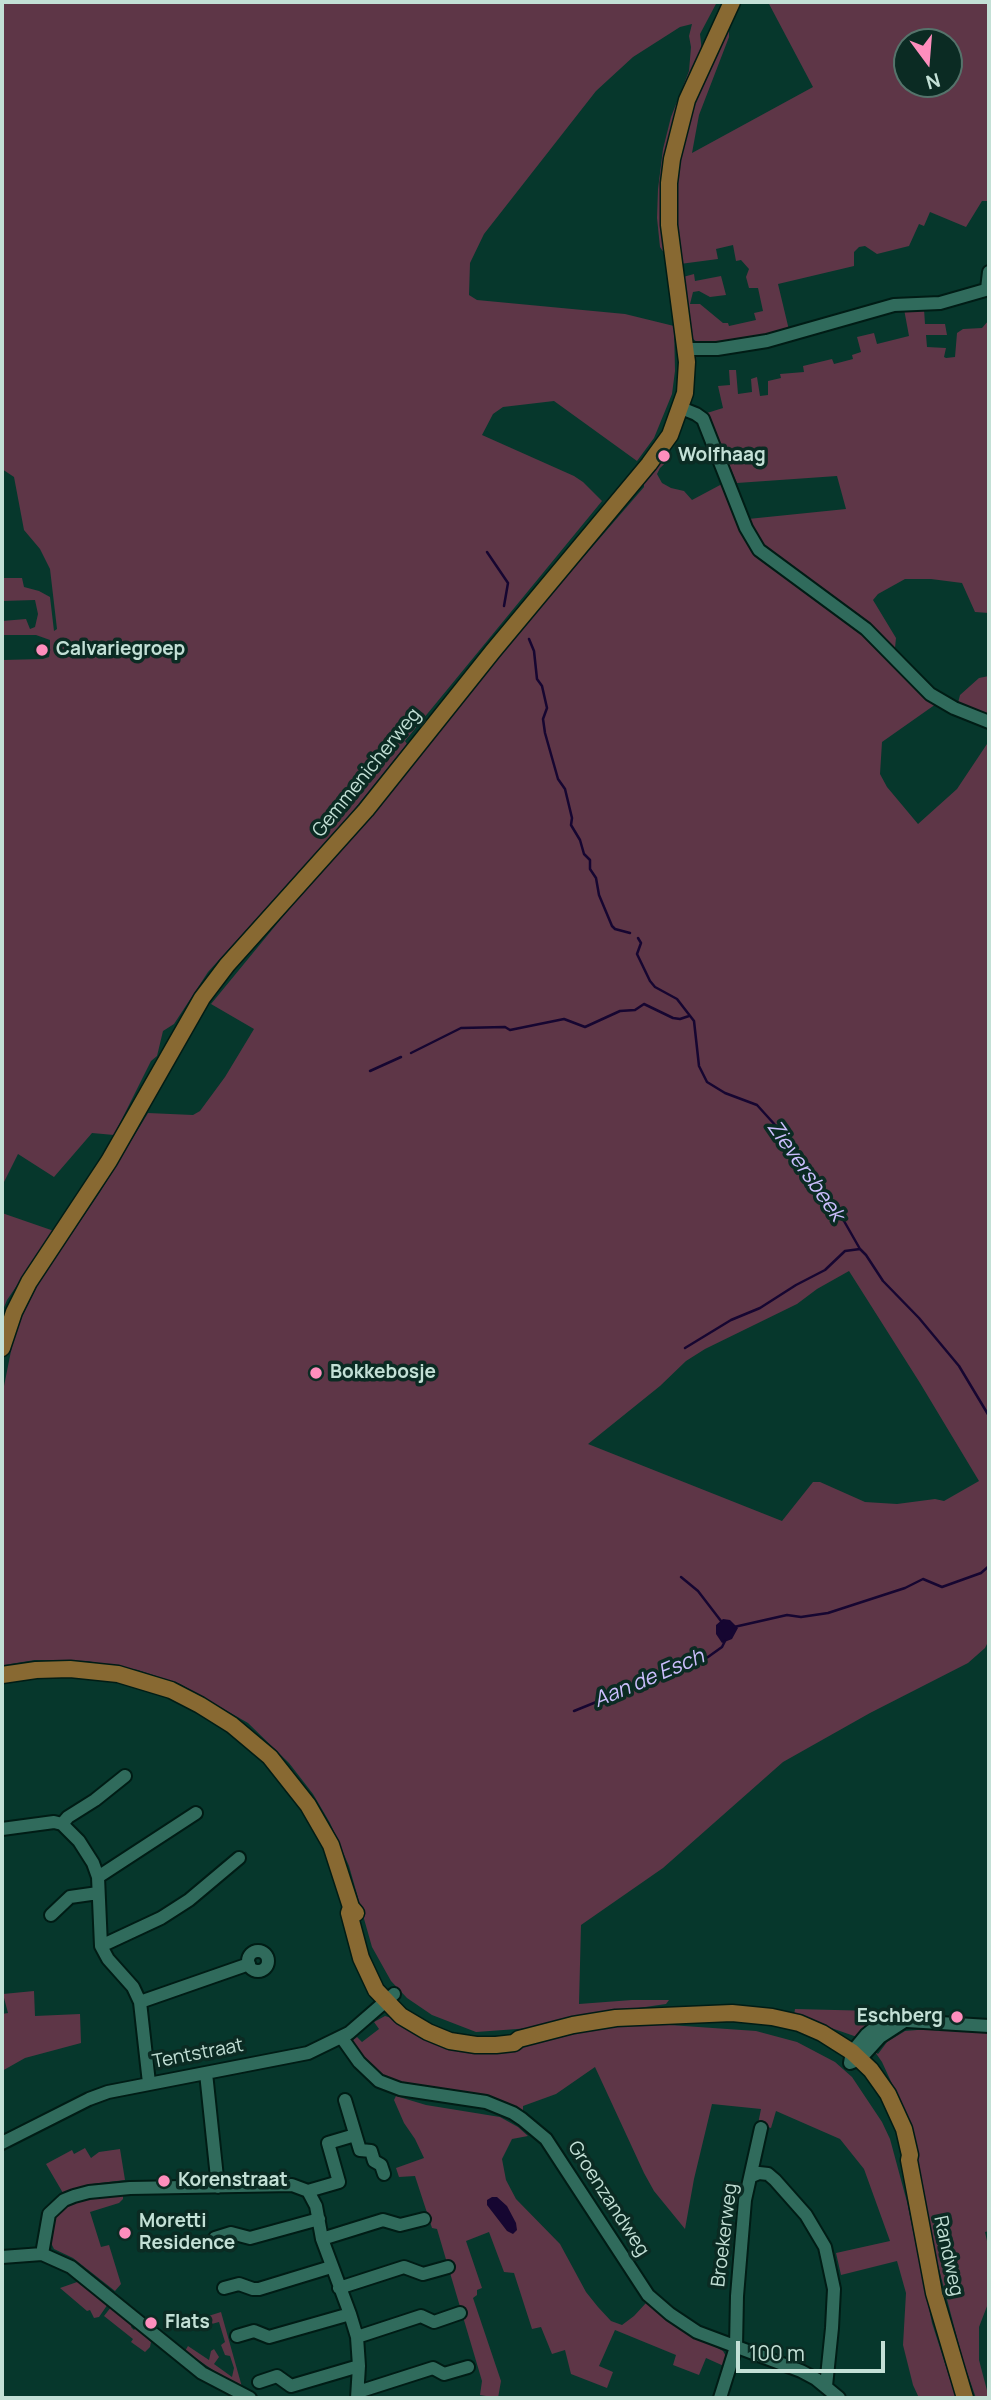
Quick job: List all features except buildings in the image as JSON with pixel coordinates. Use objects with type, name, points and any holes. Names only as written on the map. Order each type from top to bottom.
[{"type":"main road","name":"Gemmenicherweg","points":[[2,1348],[14,1312],[29,1282],[108,1161],[202,998],[227,965],[366,810],[670,435],[687,383],[686,349],[668,209],[674,146],[687,100],[732,2]]},
{"type":"main road","name":"Randweg","points":[[2,1675],[71,1669],[118,1674],[171,1690],[211,1711],[252,1741],[293,1784],[316,1816],[331,1845],[352,1907],[349,1913],[362,1962],[376,1990],[444,2029],[470,2036],[514,2036],[519,2039],[621,2017],[710,2016],[798,2032],[854,2058],[883,2102],[909,2160],[934,2293],[965,2398]]},
{"type":"street","points":[[686,349],[732,347],[778,339],[894,305],[940,303],[988,289],[989,272]]},
{"type":"street","points":[[681,408],[703,419],[746,528],[759,550],[866,629],[930,694],[954,708],[989,722]]},
{"type":"street","points":[[62,1824],[125,1776]]},
{"type":"street","points":[[98,1877],[196,1813]]},
{"type":"street","points":[[2,1829],[54,1822],[62,1824],[79,1841],[98,1877],[101,1946],[108,1959],[133,1987],[140,2003],[149,2083]]},
{"type":"street","points":[[101,1946],[161,1918],[189,1900],[239,1858]]},
{"type":"street","points":[[51,1915],[70,1897],[99,1893]]},
{"type":"street","points":[[140,2003],[249,1964]]},
{"type":"street","name":"Tentstraat","points":[[2,2143],[89,2099],[118,2090],[308,2053],[342,2038],[361,2025],[390,1998]]},
{"type":"street","points":[[854,2058],[903,2022],[989,2026]]},
{"type":"street","name":"Groenzandweg","points":[[342,2038],[359,2063],[379,2081],[400,2089],[486,2102],[522,2119],[545,2139],[648,2295],[697,2332],[781,2362],[826,2386],[839,2398]]},
{"type":"street","points":[[206,2073],[218,2187]]},
{"type":"street","points":[[345,2101],[360,2150],[371,2151],[374,2161],[381,2165],[384,2174]]},
{"type":"street","name":"Broekerweg","points":[[720,2398],[736,2347],[737,2296],[745,2200],[761,2128]]},
{"type":"street","points":[[307,2191],[339,2182],[328,2143],[355,2135]]},
{"type":"street","points":[[752,2176],[768,2174],[775,2180],[806,2215],[825,2247],[834,2289],[826,2386]]},
{"type":"street","points":[[42,2254],[49,2214],[64,2200],[74,2196],[120,2189],[292,2185],[307,2191],[313,2199],[331,2267],[350,2314],[357,2337],[358,2395],[433,2368],[444,2374],[468,2367]]},
{"type":"street","points":[[215,2238],[231,2233],[250,2238],[319,2219]]},
{"type":"street","points":[[322,2239],[383,2220],[400,2225],[424,2219]]},
{"type":"street","points":[[2,2257],[42,2254],[54,2257],[90,2280],[202,2373],[250,2398]]},
{"type":"street","points":[[224,2288],[239,2284],[259,2289],[331,2267]]},
{"type":"street","points":[[339,2288],[404,2267],[423,2274],[448,2267]]},
{"type":"street","points":[[357,2337],[421,2315],[434,2322],[460,2313]]},
{"type":"street","points":[[237,2336],[254,2331],[269,2337],[350,2314]]},
{"type":"street","points":[[259,2382],[277,2376],[291,2386],[359,2366]]},
{"type":"shaded area","points":[[2,2],[717,2],[700,34],[702,52],[663,221],[664,253],[660,247],[657,218],[658,189],[663,149],[671,117],[689,71],[689,36],[692,24],[680,27],[633,57],[596,91],[484,234],[470,263],[469,295],[477,300],[625,314],[674,326],[675,371],[672,394],[654,438],[637,461],[554,401],[503,407],[493,414],[482,435],[574,476],[602,501],[405,741],[407,744],[344,822],[208,972],[174,1024],[163,1031],[157,1056],[151,1061],[114,1135],[92,1133],[54,1177],[18,1154],[2,1186],[2,660],[49,657],[50,640],[36,635],[2,635],[2,621],[26,619],[30,629],[35,627],[38,614],[35,600],[2,601],[2,578],[22,578],[24,587],[50,597],[54,631],[57,629],[50,569],[40,549],[24,530],[14,477],[2,469]]},
{"type":"shaded area","points":[[768,2],[989,2],[989,201],[982,201],[966,227],[930,212],[924,226],[919,224],[909,246],[877,254],[865,246],[859,247],[854,252],[854,266],[778,284],[789,330],[713,344],[698,343],[692,338],[683,277],[694,274],[695,281],[721,276],[726,295],[710,297],[699,291],[693,292],[690,304],[700,304],[729,326],[756,320],[754,313],[763,311],[758,288],[749,288],[746,277],[749,269],[741,260],[736,261],[733,245],[716,249],[718,259],[680,264],[673,208],[683,134],[706,72],[729,23],[729,37],[699,115],[692,153],[813,87]]},
{"type":"shaded area","points":[[904,309],[924,309],[925,324],[945,324],[947,335],[926,335],[927,347],[946,348],[946,358],[955,357],[957,333],[963,329],[982,328],[989,320],[989,613],[975,612],[962,583],[905,579],[878,594],[873,600],[896,638],[895,648],[860,615],[772,554],[760,542],[748,519],[846,509],[837,476],[737,483],[707,413],[723,408],[718,386],[730,385],[729,370],[736,370],[738,394],[752,392],[751,379],[757,377],[760,396],[768,395],[768,381],[781,378],[780,374],[804,372],[803,366],[832,359],[834,364],[853,359],[852,355],[861,352],[857,337],[874,333],[877,344],[909,336]]},
{"type":"shaded area","points":[[668,453],[672,457],[657,474],[662,483],[684,491],[692,500],[722,484],[743,533],[759,558],[851,624],[921,694],[936,704],[882,742],[880,774],[887,787],[918,824],[957,789],[989,741],[989,1640],[985,1648],[968,1663],[870,1713],[783,1762],[663,1868],[581,1925],[579,2004],[669,2000],[666,2004],[583,2016],[531,2028],[476,2032],[432,2015],[407,1998],[391,1981],[372,1947],[349,1866],[330,1823],[313,1794],[289,1763],[248,1723],[180,1684],[138,1670],[87,1661],[35,1660],[4,1665],[4,1386],[13,1341],[39,1282],[100,1192],[148,1113],[193,1115],[200,1111],[225,1077],[254,1029],[211,1004],[479,678],[644,487],[644,481]],"holes":[[[849,1271],[979,1481],[944,1501],[935,1499],[897,1504],[865,1502],[820,1482],[813,1482],[782,1521],[588,1444],[660,1386],[686,1361],[797,1304]]]},
{"type":"shaded area","points":[[989,676],[989,716],[958,703],[960,695],[979,678]]},
{"type":"shaded area","points":[[2,1213],[54,1231],[7,1300],[2,1312]]},
{"type":"shaded area","points":[[723,1619],[730,1620],[738,1628],[732,1639],[722,1643],[716,1634],[716,1625]]},
{"type":"shaded area","points":[[34,1991],[35,2016],[80,2014],[81,2043],[25,2058],[2,2071],[2,2014],[8,2013],[3,1994]]},
{"type":"shaded area","points":[[795,2009],[923,2015],[857,2037],[794,2015]]},
{"type":"shaded area","points":[[385,2016],[503,2051],[598,2028],[641,2023],[756,2031],[797,2042],[835,2062],[852,2077],[890,2139],[907,2202],[932,2323],[956,2398],[919,2398],[913,2385],[903,2345],[906,2293],[897,2261],[841,2275],[836,2253],[890,2241],[864,2169],[840,2139],[776,2111],[771,2128],[758,2124],[761,2109],[712,2104],[685,2229],[654,2191],[644,2173],[595,2067],[556,2094],[523,2106],[523,2112],[512,2107],[393,2082],[371,2067],[352,2041],[357,2037],[362,2042],[379,2029],[374,2022]]},
{"type":"shaded area","points":[[929,2029],[989,2032],[989,2231],[985,2232],[989,2250],[989,2301],[979,2327],[979,2360],[989,2398],[976,2398],[964,2364],[934,2250],[911,2125],[875,2052],[878,2054],[887,2042],[905,2031]]},
{"type":"shaded area","points":[[396,2096],[426,2105],[500,2117],[518,2127],[528,2136],[512,2139],[502,2159],[506,2180],[516,2199],[560,2244],[586,2292],[598,2307],[611,2321],[622,2325],[646,2303],[673,2324],[723,2351],[727,2358],[726,2367],[706,2358],[699,2375],[673,2365],[676,2355],[615,2330],[599,2366],[613,2372],[607,2388],[571,2374],[565,2350],[552,2354],[541,2327],[532,2329],[514,2273],[504,2272],[489,2232],[466,2241],[482,2288],[477,2290],[477,2295],[473,2298],[501,2381],[498,2398],[480,2395],[482,2381],[437,2229],[432,2228],[415,2176],[399,2177],[396,2168],[424,2158],[404,2123],[394,2100]]},
{"type":"shaded area","points":[[85,2148],[91,2158],[99,2152],[120,2149],[125,2180],[92,2184],[63,2193],[46,2164],[72,2150],[74,2154]]},
{"type":"shaded area","points":[[123,2195],[119,2203],[90,2212],[101,2247],[109,2245],[121,2284],[115,2291],[73,2258],[54,2249],[50,2241],[55,2217],[65,2207],[86,2198]]},
{"type":"shaded area","points":[[497,2197],[507,2206],[516,2223],[517,2230],[513,2234],[507,2231],[487,2205],[487,2200]]},
{"type":"shaded area","points":[[80,2281],[108,2304],[99,2317],[94,2318],[90,2310],[87,2311],[60,2288]]},
{"type":"shaded area","points":[[111,2307],[132,2325],[134,2330],[136,2328],[151,2342],[145,2352],[104,2316]]},
{"type":"shaded area","points":[[221,2312],[241,2389],[185,2351],[188,2346],[209,2360],[214,2349],[219,2357],[214,2364],[232,2377],[234,2368],[230,2356],[225,2355],[221,2345],[225,2342],[219,2322],[186,2331],[180,2325]]},
{"type":"waterway","name":"Zieversbeek","points":[[487,552],[508,583],[504,606]]},
{"type":"waterway","name":"Zieversbeek","points":[[529,639],[534,651],[537,679],[542,686],[547,708],[543,719],[545,733],[558,779],[565,789],[572,818],[571,825],[584,854],[590,860],[590,869],[596,878],[599,895],[612,926],[630,933]]},
{"type":"waterway","name":"Zieversbeek","points":[[638,938],[641,943],[637,954],[650,981],[655,987],[677,999],[694,1021],[699,1066],[707,1082],[725,1093],[757,1105],[786,1137],[803,1169],[827,1203],[844,1221],[883,1281],[919,1318],[959,1366],[989,1416]]},
{"type":"waterway","points":[[411,1053],[461,1028],[505,1027],[510,1030],[564,1019],[585,1027],[620,1011],[635,1010],[644,1004],[673,1018],[689,1016]]},
{"type":"waterway","points":[[370,1071],[401,1057]]},
{"type":"waterway","points":[[685,1348],[825,1270],[845,1251],[860,1249]]},
{"type":"waterway","name":"Aan de Esch","points":[[734,1627],[787,1615],[801,1617],[828,1613],[905,1588],[923,1579],[942,1587],[981,1573],[989,1566]]},
{"type":"waterway","points":[[681,1577],[698,1591],[721,1621]]},
{"type":"waterway","name":"Aan de Esch","points":[[574,1711],[708,1657],[722,1647],[725,1641]]},
{"type":"place","name":"Wolfhaag","points":[[664,456]]},
{"type":"place","name":"Calvariegroep","points":[[42,650]]},
{"type":"place","name":"Bokkebosje","points":[[316,1373]]},
{"type":"place","name":"Eschberg","points":[[957,2017]]},
{"type":"place","name":"Korenstraat","points":[[164,2181]]},
{"type":"place","name":"Moretti Residence","points":[[125,2233]]},
{"type":"place","name":"Flats","points":[[151,2323]]}]
